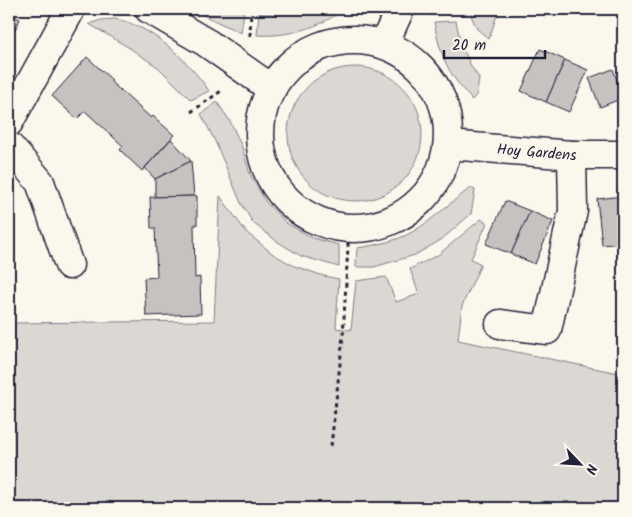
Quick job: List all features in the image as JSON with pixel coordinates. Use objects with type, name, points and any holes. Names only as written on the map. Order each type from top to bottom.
[{"type":"street","points":[[9,122],[71,9]]},
{"type":"street","points":[[149,9],[207,43],[272,89]]},
{"type":"street","points":[[384,44],[400,9]]},
{"type":"street","points":[[348,40],[384,44],[410,57],[431,79],[444,105],[449,146],[439,177],[422,200],[396,219],[370,228],[339,228],[307,216],[287,201],[270,177],[260,146],[261,114],[272,89],[298,58],[318,46],[348,40]]},
{"type":"street","points":[[9,146],[40,182],[69,265]]},
{"type":"street","name":"Hoy Gardens","points":[[449,146],[572,155],[623,155]]},
{"type":"street","points":[[500,324],[546,330],[573,212],[572,155]]},
{"type":"path","points":[[331,446],[343,336],[349,228]]},
{"type":"shaded area","points":[[190,9],[237,9],[244,12],[241,33]]},
{"type":"shaded area","points":[[296,9],[344,9],[335,16],[303,30],[291,33],[257,35],[259,13],[286,12]]},
{"type":"shaded area","points":[[468,9],[499,9],[489,39],[477,29]]},
{"type":"shaded area","points":[[115,19],[142,29],[168,46],[191,68],[209,91],[191,100],[159,68],[89,24],[101,20]]},
{"type":"shaded area","points":[[456,21],[461,44],[479,78],[477,94],[472,100],[446,64],[439,45],[434,22]]},
{"type":"shaded area","points":[[355,67],[381,72],[403,86],[417,108],[422,134],[417,160],[403,182],[381,196],[355,201],[329,196],[307,182],[293,160],[288,134],[293,108],[307,86],[329,72]]},
{"type":"shaded area","points":[[217,102],[230,121],[242,147],[250,174],[266,202],[286,223],[313,238],[339,245],[339,267],[301,256],[253,223],[241,203],[215,141],[201,114]]},
{"type":"shaded area","points":[[471,188],[475,190],[471,214],[441,240],[415,255],[374,267],[356,267],[357,248],[387,242],[414,231]]},
{"type":"shaded area","points":[[220,196],[246,232],[273,254],[294,266],[339,279],[336,328],[351,330],[356,281],[386,277],[396,302],[419,294],[410,269],[438,255],[481,219],[487,223],[471,259],[481,264],[462,306],[458,340],[623,374],[623,508],[9,508],[9,323],[214,321]]},
{"type":"building","points":[[9,14],[20,19],[9,42]]},
{"type":"building","points":[[540,49],[565,60],[546,102],[521,91]]},
{"type":"building","points":[[87,57],[112,80],[111,82],[151,118],[153,116],[174,135],[142,171],[120,150],[123,146],[85,111],[77,119],[52,96]]},
{"type":"building","points":[[565,60],[588,70],[569,112],[546,102]]},
{"type":"building","points":[[613,69],[623,98],[600,107],[589,78]]},
{"type":"building","points":[[171,139],[191,161],[155,179],[145,168]]},
{"type":"building","points":[[191,161],[194,196],[155,197],[155,179]]},
{"type":"building","points":[[197,196],[197,225],[194,225],[195,278],[200,277],[201,314],[146,316],[144,278],[157,277],[155,228],[151,228],[150,197]]},
{"type":"building","points":[[623,196],[623,243],[602,245],[597,199]]},
{"type":"building","points":[[505,201],[530,211],[511,254],[486,244]]},
{"type":"building","points":[[530,211],[553,221],[535,264],[511,254]]}]
